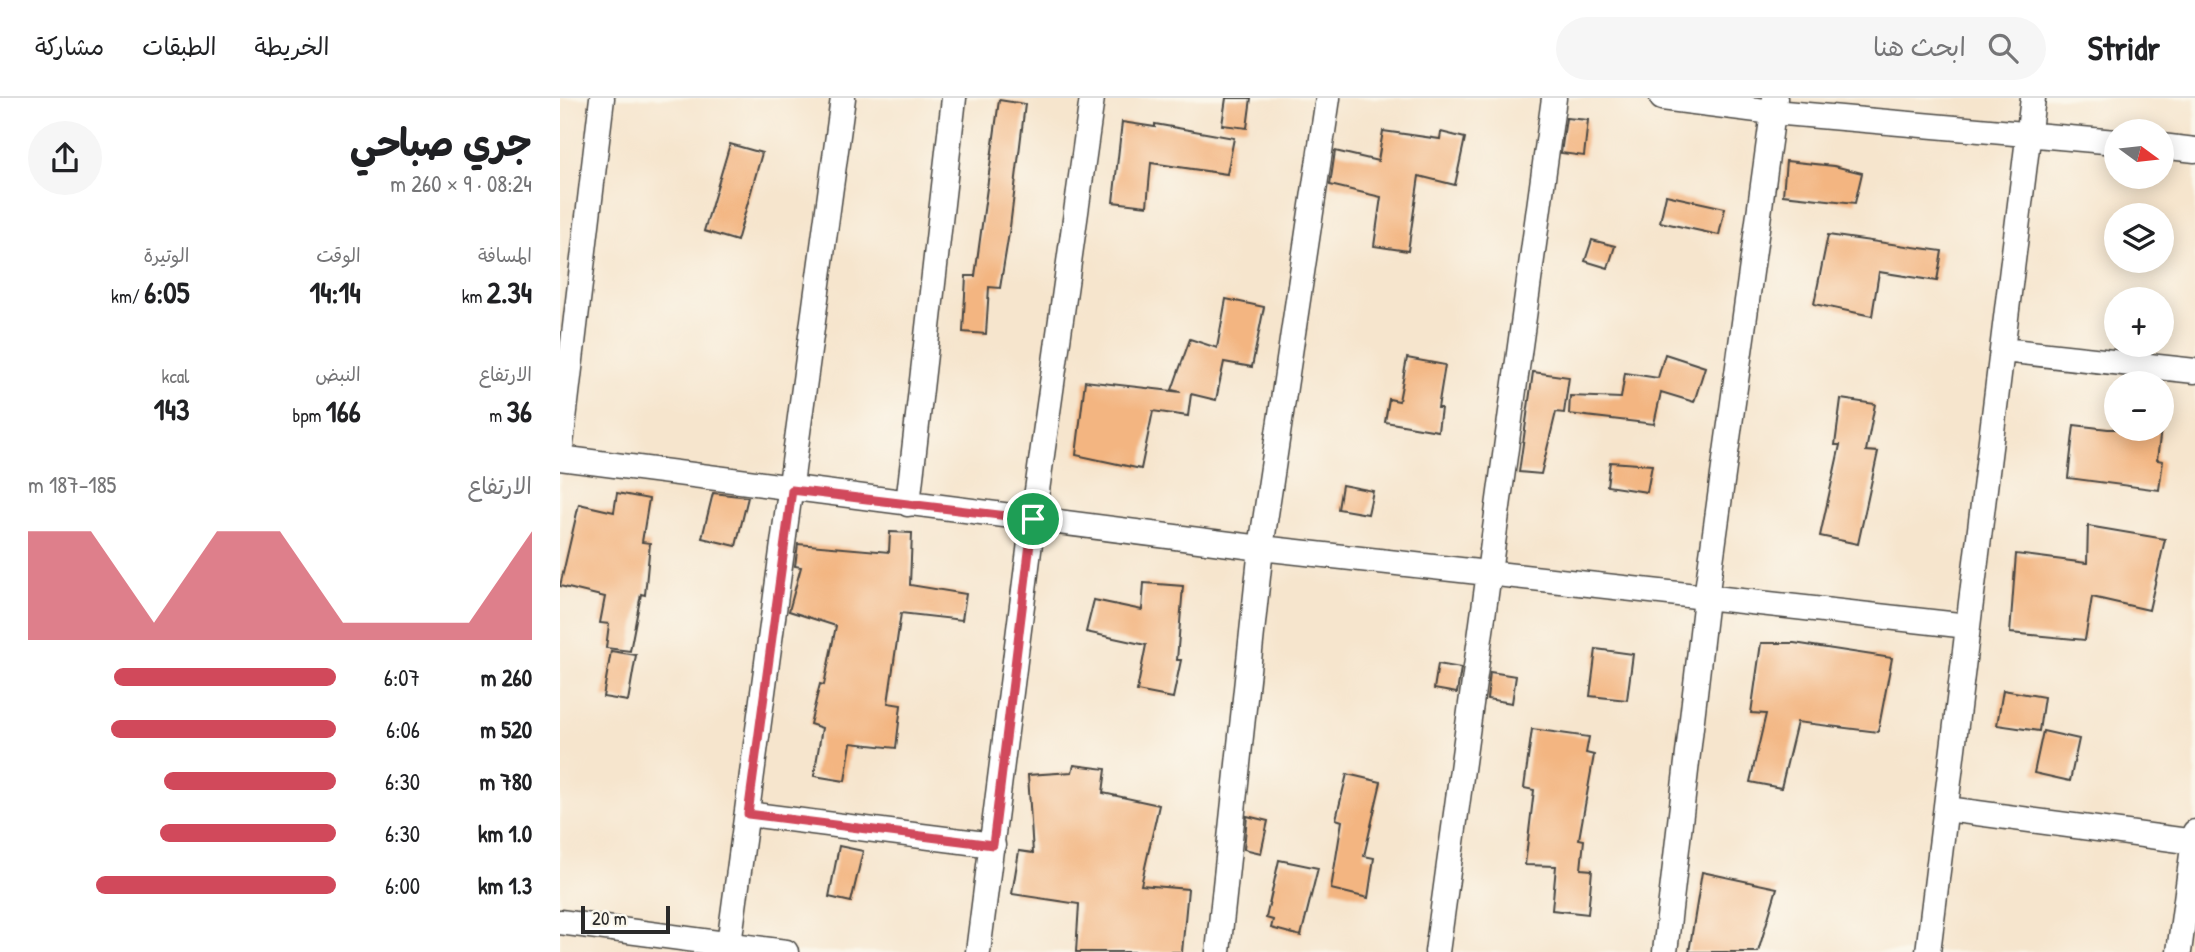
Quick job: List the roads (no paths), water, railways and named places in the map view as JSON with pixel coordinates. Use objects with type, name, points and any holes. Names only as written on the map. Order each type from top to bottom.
[{"type":"street","points":[[602,98],[560,456],[792,490],[1261,548],[1490,571],[1706,598],[1968,626]]},
{"type":"street","points":[[729,947],[843,98]]},
{"type":"street","points":[[908,504],[954,98]]},
{"type":"street","points":[[978,952],[1033,519],[1092,98]]},
{"type":"street","points":[[1218,952],[1261,548],[1328,98]]},
{"type":"street","points":[[1437,952],[1553,98]]},
{"type":"street","points":[[1662,98],[1774,105],[2104,141]]},
{"type":"street","points":[[1928,952],[2033,98]]},
{"type":"street","points":[[1665,952],[1706,598],[1774,105]]},
{"type":"street","points":[[2174,148],[2195,150]]},
{"type":"street","points":[[2003,350],[2195,371]]},
{"type":"street","points":[[1947,809],[2195,839],[2179,952]]},
{"type":"street","points":[[748,814],[993,845]]},
{"type":"street","points":[[560,922],[729,947],[786,952]]}]
